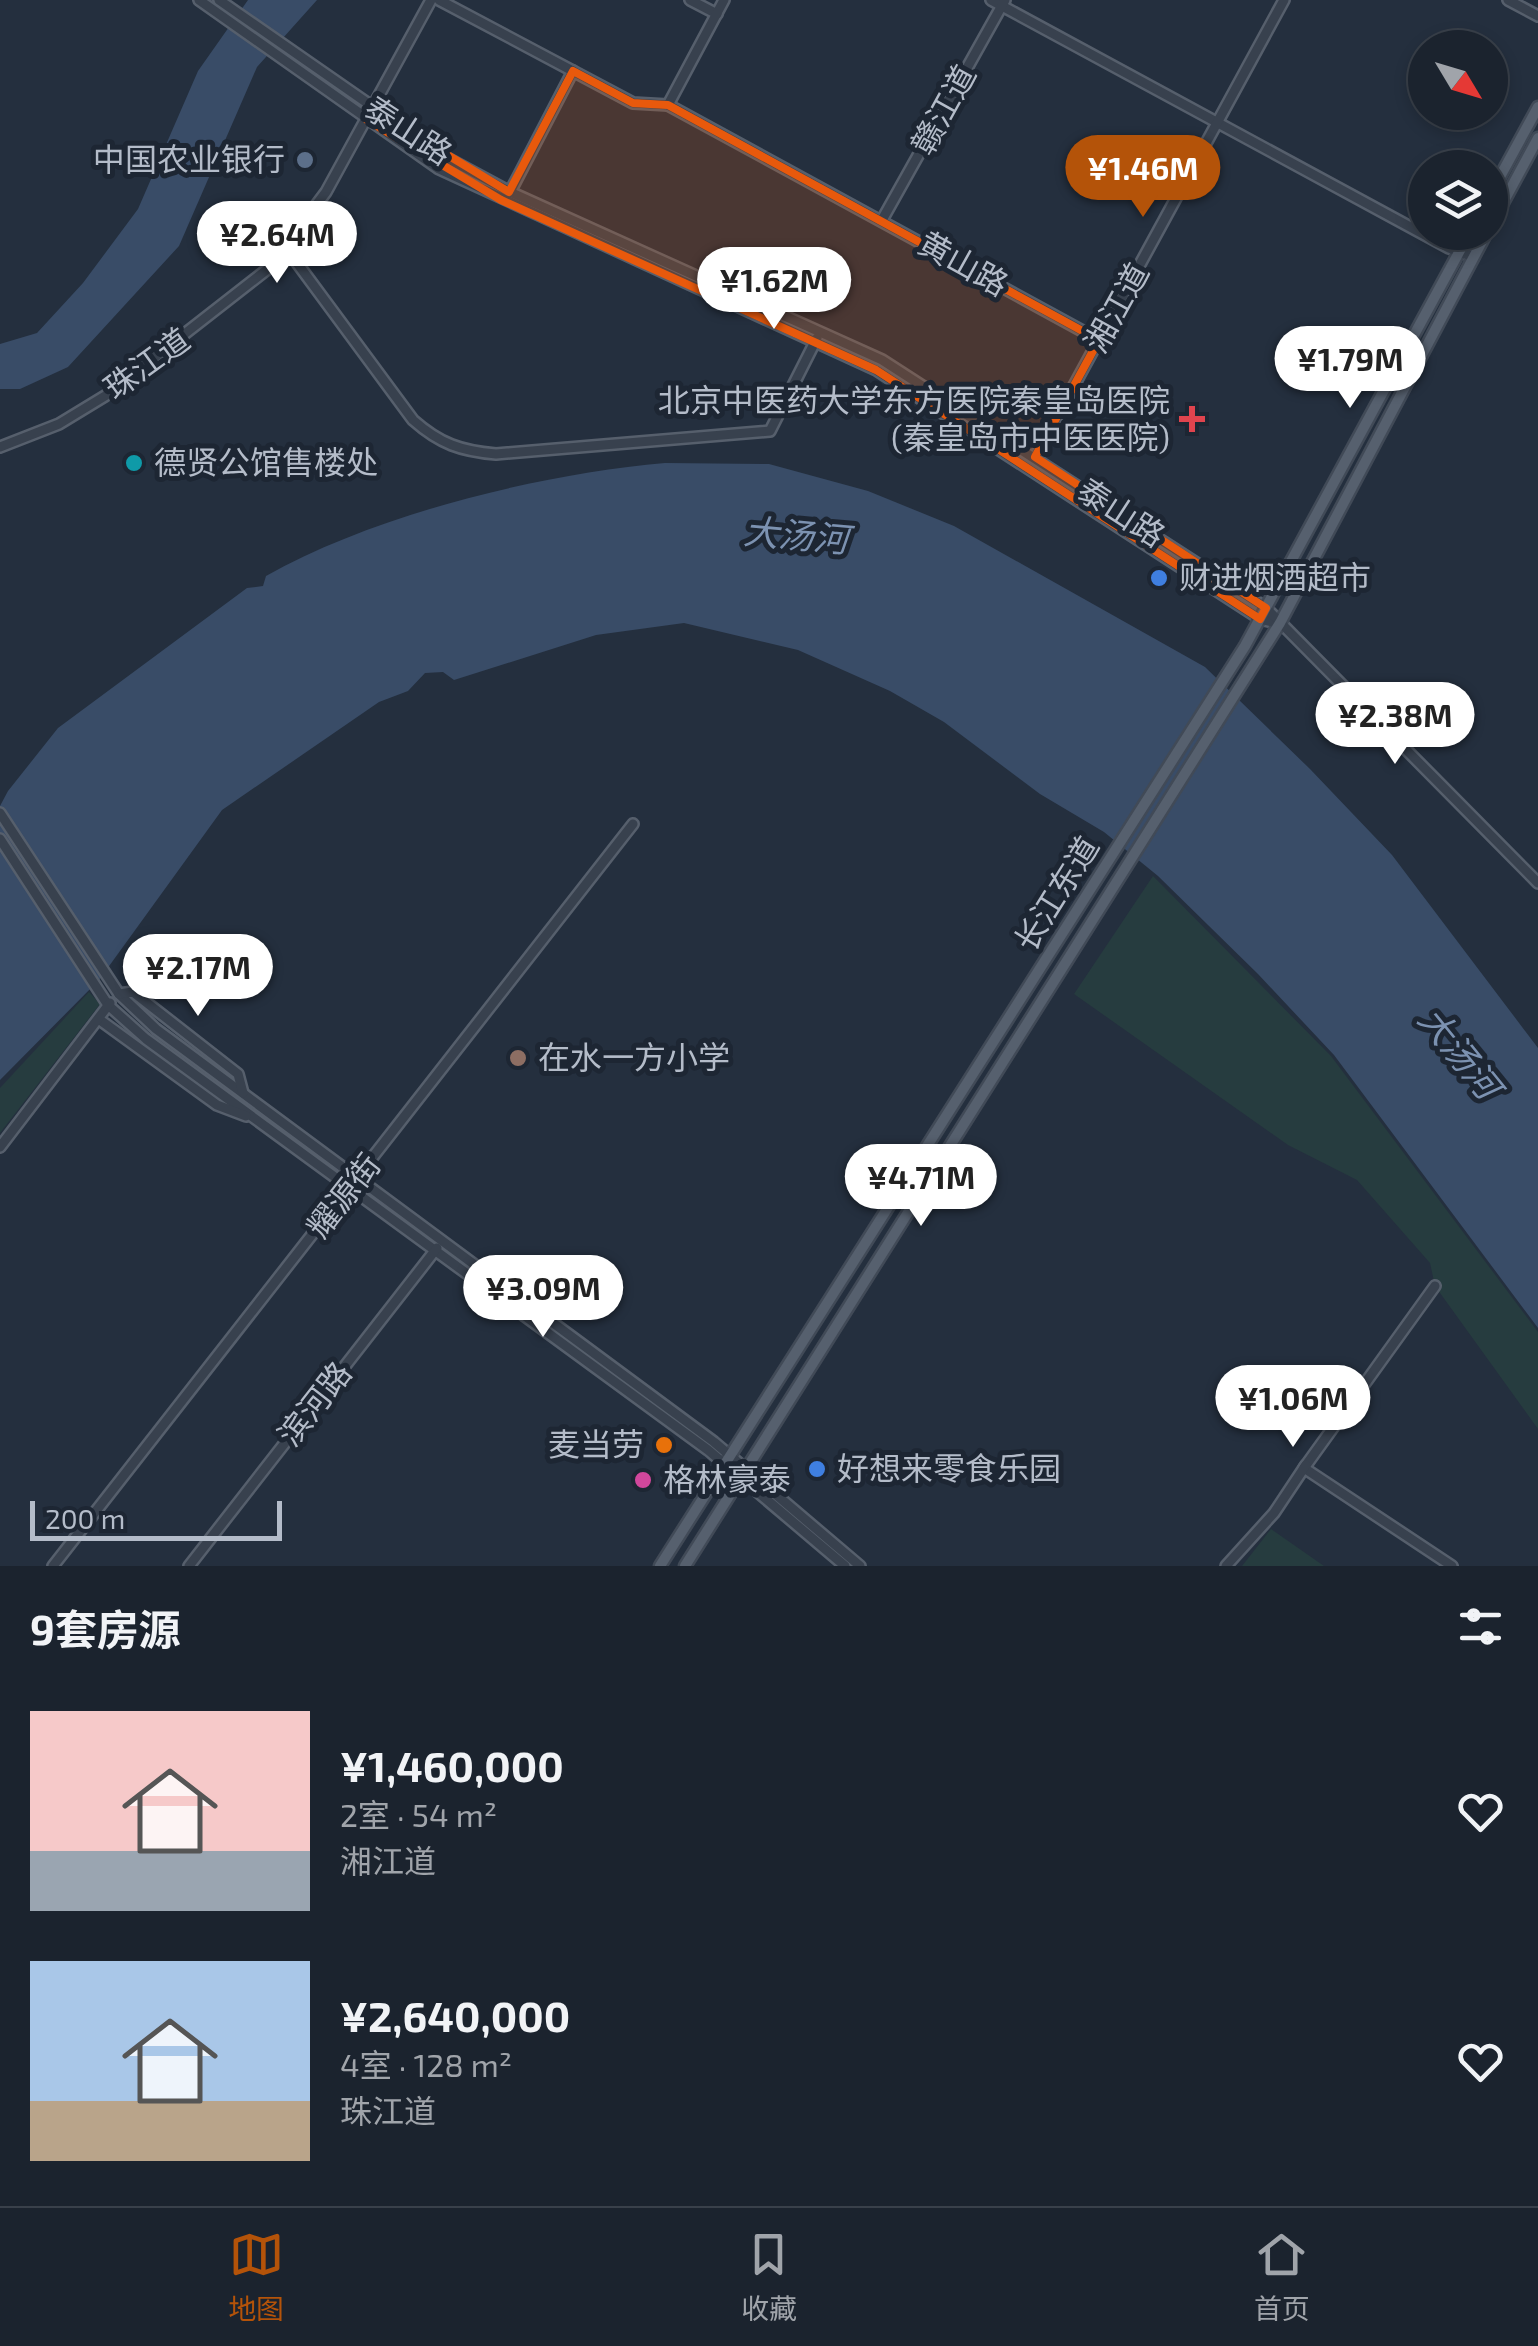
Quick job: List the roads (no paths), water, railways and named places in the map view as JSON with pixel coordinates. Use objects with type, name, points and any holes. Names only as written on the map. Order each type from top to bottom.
[{"type":"main road","points":[[1508,162],[1538,107]]},
{"type":"main road","name":"长江东道","points":[[1508,194],[1538,138]]},
{"type":"main road","name":"长江东道","points":[[685,1566],[1280,624],[1477,250]]},
{"type":"main road","name":"长江东道","points":[[660,1566],[1260,620],[1459,251]]},
{"type":"street","points":[[199,0],[370,115],[439,168],[500,200],[876,370],[1260,620],[1280,624]]},
{"type":"street","name":"泰山路","points":[[220,0],[370,115],[510,192],[882,360],[1266,608],[1538,883]]},
{"type":"street","name":"珠江道","points":[[0,447],[59,424],[106,396],[230,302],[286,248],[326,192],[431,0]]},
{"type":"street","name":"黄山路","points":[[439,0],[633,102],[668,104],[1099,340]]},
{"type":"street","points":[[690,0],[717,14]]},
{"type":"street","points":[[668,104],[724,0]]},
{"type":"street","points":[[991,0],[1474,256]]},
{"type":"street","name":"湘江道","points":[[1035,458],[1284,0]]},
{"type":"street","points":[[1508,0],[1538,16]]},
{"type":"street","name":"赣江道","points":[[882,220],[1003,3]]},
{"type":"street","points":[[510,192],[573,71]]},
{"type":"street","points":[[286,248],[413,420],[435,440],[460,451],[496,454],[770,431],[820,332]]},
{"type":"street","points":[[0,812],[119,994],[156,1029],[358,1180],[438,1246],[727,1459],[845,1566]]},
{"type":"street","name":"耀源街","points":[[54,1566],[632,824]]},
{"type":"street","points":[[0,839],[108,1005],[146,1039],[350,1190],[438,1246]]},
{"type":"street","points":[[0,1146],[119,994]]},
{"type":"street","points":[[100,1020],[217,1105],[258,1120]]},
{"type":"street","name":"滨河路","points":[[189,1566],[438,1246]]},
{"type":"street","points":[[1226,1566],[1274,1513],[1435,1286]]},
{"type":"street","points":[[1304,1468],[1450,1565]]},
{"type":"street","points":[[744,1474],[860,1566]]},
{"type":"water","points":[[248,0],[317,0],[257,67],[179,246],[68,367],[20,389],[0,389],[0,344],[37,333],[83,283],[138,209],[198,71]]},
{"type":"water","name":"大汤河","points":[[665,463],[769,464],[868,491],[954,526],[1205,667],[1310,769],[1392,855],[1538,1048],[1538,1328],[1334,1055],[1158,876],[1104,832],[1040,794],[944,722],[890,691],[798,650],[684,623],[596,635],[454,680],[443,672],[425,673],[408,691],[379,702],[222,810],[99,980],[0,1080],[0,806],[58,728],[247,588],[263,586],[266,576],[310,554],[460,500],[565,477]]},
{"type":"place","name":"中国农业银行","points":[[305,160]]},
{"type":"place","name":"北京中医药大学东方医院秦皇岛医院 (秦皇岛市中医医院)","points":[[1192,419]]},
{"type":"place","name":"德贤公馆售楼处","points":[[134,463]]},
{"type":"place","name":"财进烟酒超市","points":[[1159,578]]},
{"type":"place","name":"在水一方小学","points":[[518,1058]]},
{"type":"place","name":"麦当劳","points":[[664,1445]]},
{"type":"place","name":"好想来零食乐园","points":[[817,1469]]},
{"type":"place","name":"格林豪泰","points":[[643,1480]]}]
